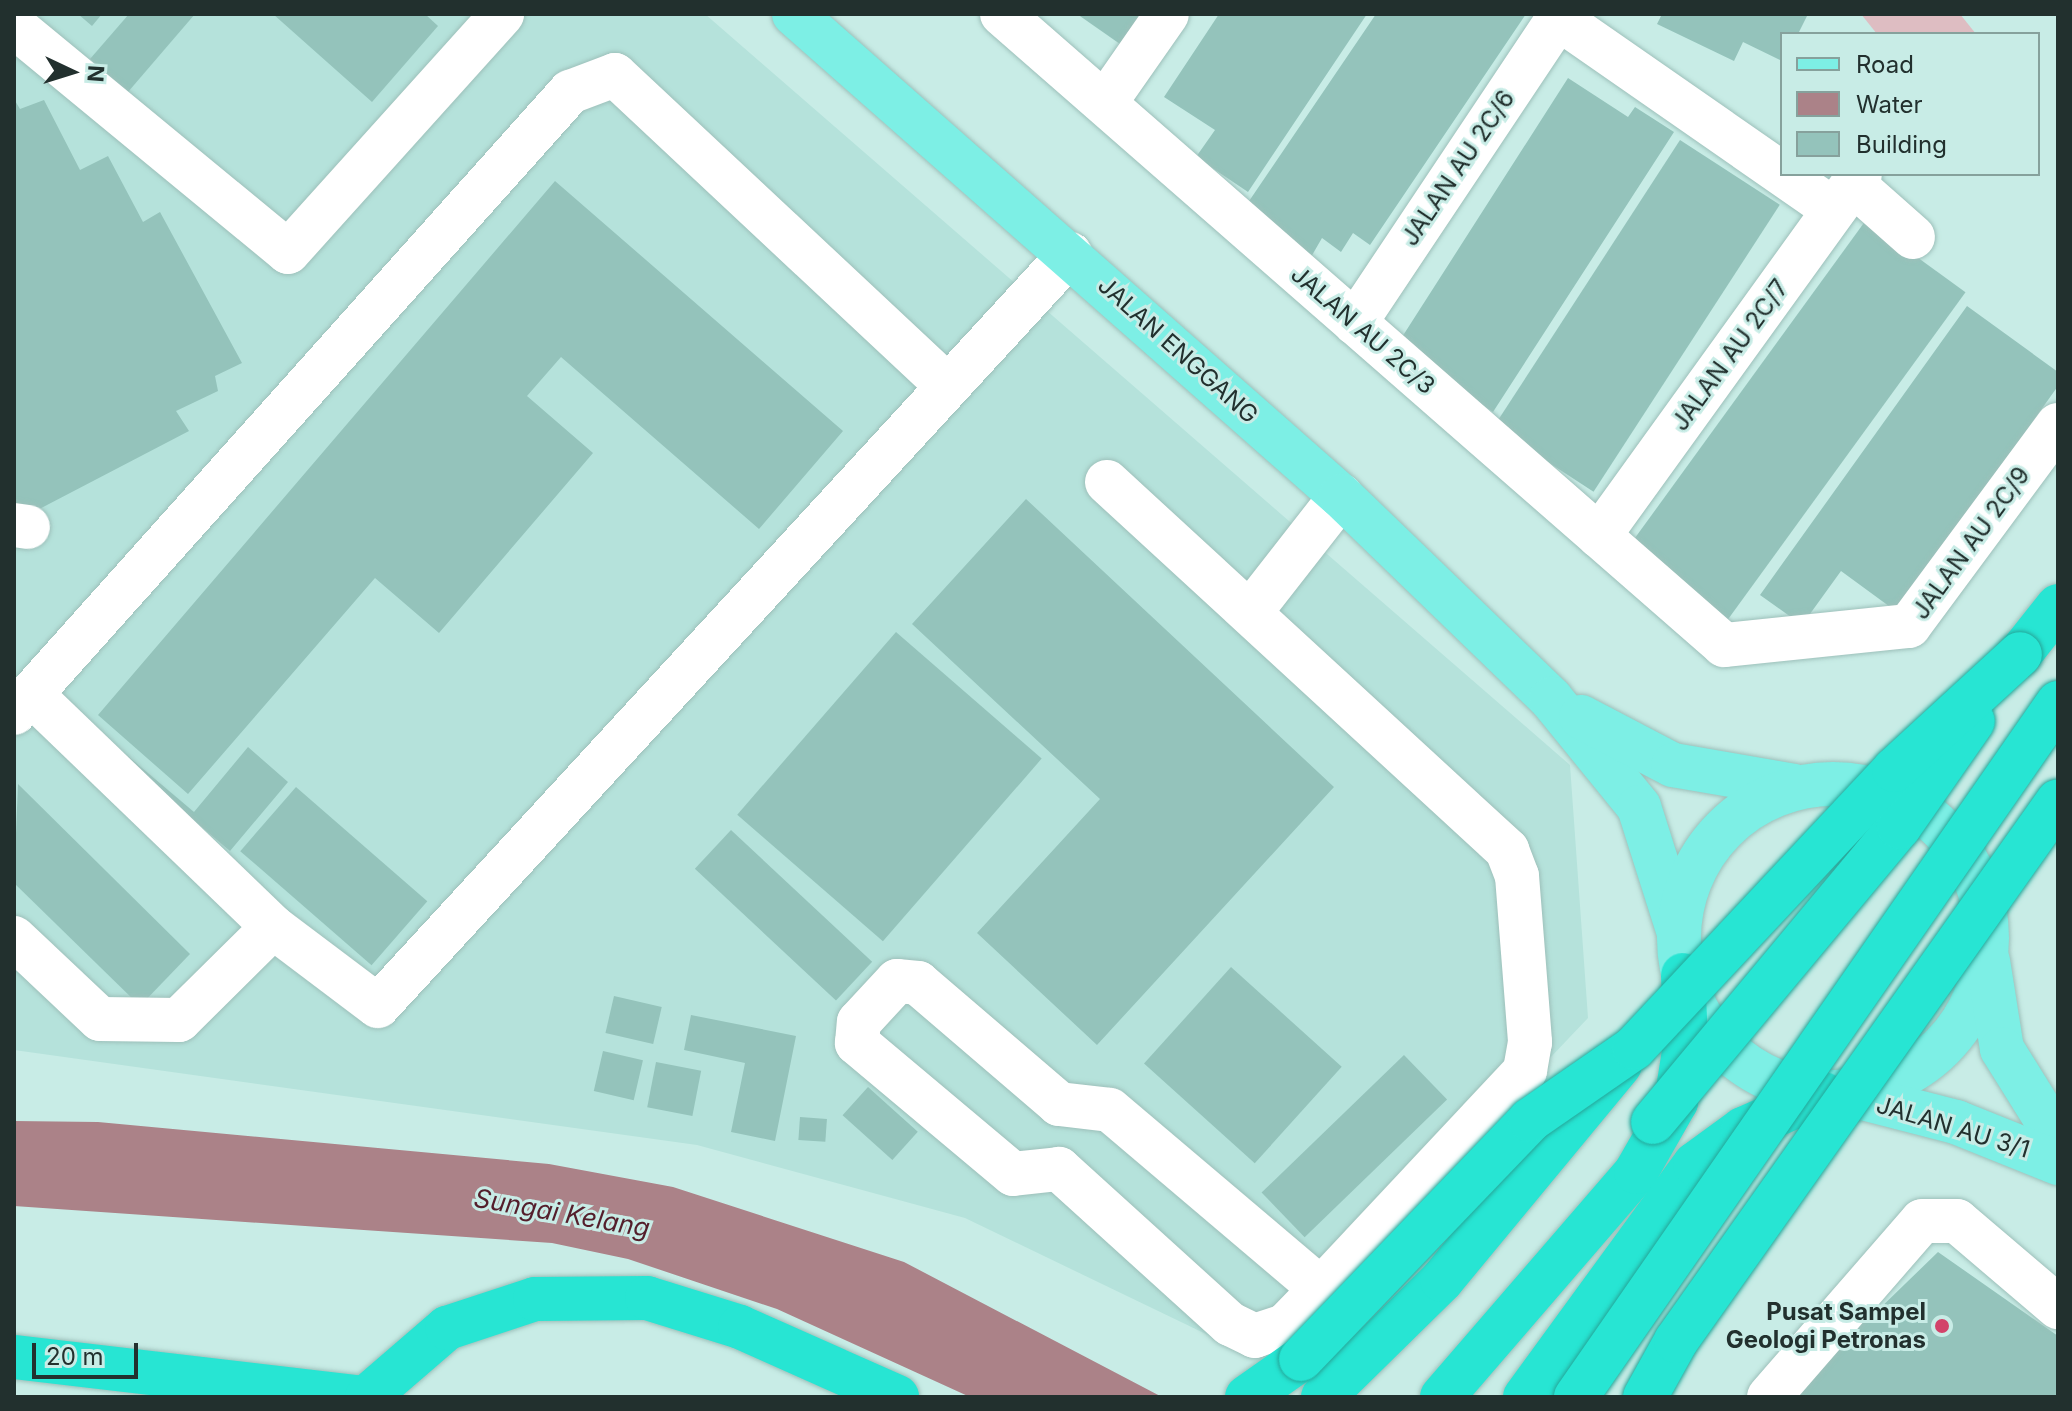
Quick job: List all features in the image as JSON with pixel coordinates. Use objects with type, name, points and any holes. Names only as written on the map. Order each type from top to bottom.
[{"type":"highway","points":[[1423,1397],[1899,827],[2020,654],[2058,606]]},
{"type":"highway","points":[[1323,1397],[1442,1280],[1634,1048],[1894,770],[2020,654]]},
{"type":"highway","points":[[1576,1397],[2058,703]]},
{"type":"highway","points":[[1645,1397],[1676,1341],[2058,801]]},
{"type":"highway","points":[[1442,1397],[1636,1172],[1669,1114],[1686,1039],[1683,975]]},
{"type":"highway","points":[[1247,1397],[1301,1359],[1530,1120],[1634,1048]]},
{"type":"highway","points":[[1525,1397],[1695,1164],[1743,1129],[1835,1094]]},
{"type":"highway","points":[[367,1397],[447,1328],[535,1299],[631,1298],[740,1327],[897,1397]]},
{"type":"highway","points":[[14,1357],[356,1397]]},
{"type":"main road","name":"JALAN ENGGANG","points":[[794,14],[1070,254],[1341,496],[1551,699],[1639,807],[1679,933]]},
{"type":"main road","name":"JALAN ENGGANG","points":[[1551,699],[1673,765],[1795,786]]},
{"type":"main road","points":[[1679,933],[1688,884],[1712,840],[1749,806],[1795,786],[1856,784],[1892,793],[1935,820],[1967,858],[1985,905],[1987,955],[1976,997],[1954,1034],[1923,1064],[1835,1094]]},
{"type":"main road","name":"JALAN AU 3/1","points":[[1679,933],[1683,975],[1699,1016],[1726,1049],[1760,1075],[1956,1122],[2058,1163]]},
{"type":"main road","name":"JALAN AU 3/1","points":[[1987,955],[2002,1049],[2058,1139]]},
{"type":"street","points":[[14,26],[288,252],[502,14]]},
{"type":"street","name":"JALAN AU 2C/3","points":[[1002,14],[1724,645]]},
{"type":"street","points":[[1105,103],[1167,14]]},
{"type":"street","points":[[1559,16],[1780,149]]},
{"type":"street","name":"JALAN AU 2C/6","points":[[1355,323],[1559,16]]},
{"type":"street","points":[[946,385],[615,75],[570,92],[23,704],[273,927],[378,1006],[946,385],[1070,254]]},
{"type":"street","points":[[1826,176],[1913,237]]},
{"type":"street","name":"JALAN AU 2C/7","points":[[1599,536],[1849,190]]},
{"type":"street","name":"JALAN AU 2C/9","points":[[1724,645],[1909,626],[2058,425]]},
{"type":"street","points":[[1107,482],[1252,610],[1507,850],[1517,876],[1530,1042],[1525,1071],[1321,1289],[1271,1336],[1230,1324],[1059,1169],[1013,1174],[857,1043],[859,1022],[897,981],[918,983],[1059,1104],[1110,1110],[1321,1289]]},
{"type":"street","points":[[1252,610],[1341,496]]},
{"type":"street","points":[[14,938],[100,1019],[179,1020],[273,927]]},
{"type":"street","points":[[1769,1397],[1922,1221],[1957,1221],[2058,1307]]},
{"type":"shaded area","points":[[14,14],[705,14],[1570,765],[1588,1018],[1262,1361],[965,1218],[697,1145],[14,1050]]},
{"type":"shaded area","points":[[1861,14],[1960,14],[1974,32],[1875,32]]},
{"type":"water","name":"Sungai Kelang","points":[[14,1121],[98,1122],[549,1164],[673,1187],[904,1262],[1162,1397],[970,1397],[777,1309],[628,1259],[552,1243],[14,1206]]},
{"type":"building","points":[[78,14],[102,14],[92,26]]},
{"type":"building","points":[[129,14],[195,14],[128,92],[90,59]]},
{"type":"building","points":[[273,14],[425,14],[438,26],[372,102]]},
{"type":"building","points":[[1077,14],[1141,14],[1120,44]]},
{"type":"building","points":[[1219,14],[1367,14],[1248,192],[1196,157],[1215,130],[1164,97]]},
{"type":"building","points":[[1376,14],[1526,14],[1370,245],[1353,233],[1341,252],[1322,238],[1311,257],[1243,210]]},
{"type":"building","points":[[1662,14],[1808,14],[1799,32],[1780,32],[1780,60],[1743,42],[1734,61],[1657,24]]},
{"type":"building","points":[[1568,78],[1628,117],[1635,107],[1674,132],[1493,412],[1395,348]]},
{"type":"building","points":[[14,99],[20,109],[44,100],[80,170],[108,156],[143,222],[160,212],[242,363],[215,376],[218,391],[176,411],[189,431],[24,517],[14,504]]},
{"type":"building","points":[[1680,140],[1780,205],[1594,492],[1494,427]]},
{"type":"building","points":[[555,181],[843,431],[759,529],[561,357],[527,396],[593,453],[439,633],[375,578],[188,794],[98,715]]},
{"type":"building","points":[[1866,220],[1966,292],[1726,622],[1626,550]]},
{"type":"building","points":[[1967,306],[2058,372],[2058,386],[1897,612],[1841,571],[1802,625],[1760,595]]},
{"type":"building","points":[[1026,499],[1334,787],[1097,1045],[977,933],[1100,799],[912,624]]},
{"type":"building","points":[[896,632],[1042,759],[883,941],[737,815]]},
{"type":"building","points":[[248,747],[288,782],[230,851],[119,757],[123,752],[194,812]]},
{"type":"building","points":[[18,784],[190,954],[140,1006],[14,883]]},
{"type":"building","points":[[296,787],[427,901],[372,965],[240,851]]},
{"type":"building","points":[[731,830],[872,962],[836,1000],[695,869]]},
{"type":"building","points":[[1231,967],[1342,1067],[1255,1163],[1144,1064]]},
{"type":"building","points":[[614,996],[662,1007],[653,1044],[605,1033]]},
{"type":"building","points":[[691,1015],[796,1036],[775,1141],[731,1132],[745,1063],[684,1050]]},
{"type":"building","points":[[603,1051],[643,1060],[634,1100],[594,1091]]},
{"type":"building","points":[[1404,1055],[1447,1100],[1305,1237],[1262,1193]]},
{"type":"building","points":[[656,1062],[701,1071],[692,1116],[647,1107]]},
{"type":"building","points":[[868,1087],[918,1132],[892,1160],[843,1115]]},
{"type":"building","points":[[800,1117],[827,1119],[825,1142],[798,1140]]},
{"type":"building","name":"Pusat Sampel Geologi Petronas","points":[[1938,1252],[2058,1336],[2058,1397],[1778,1397],[1860,1308],[1873,1315]]},
{"type":"place","name":"Pusat Sampel Geologi Petronas","points":[[1942,1326]]}]
